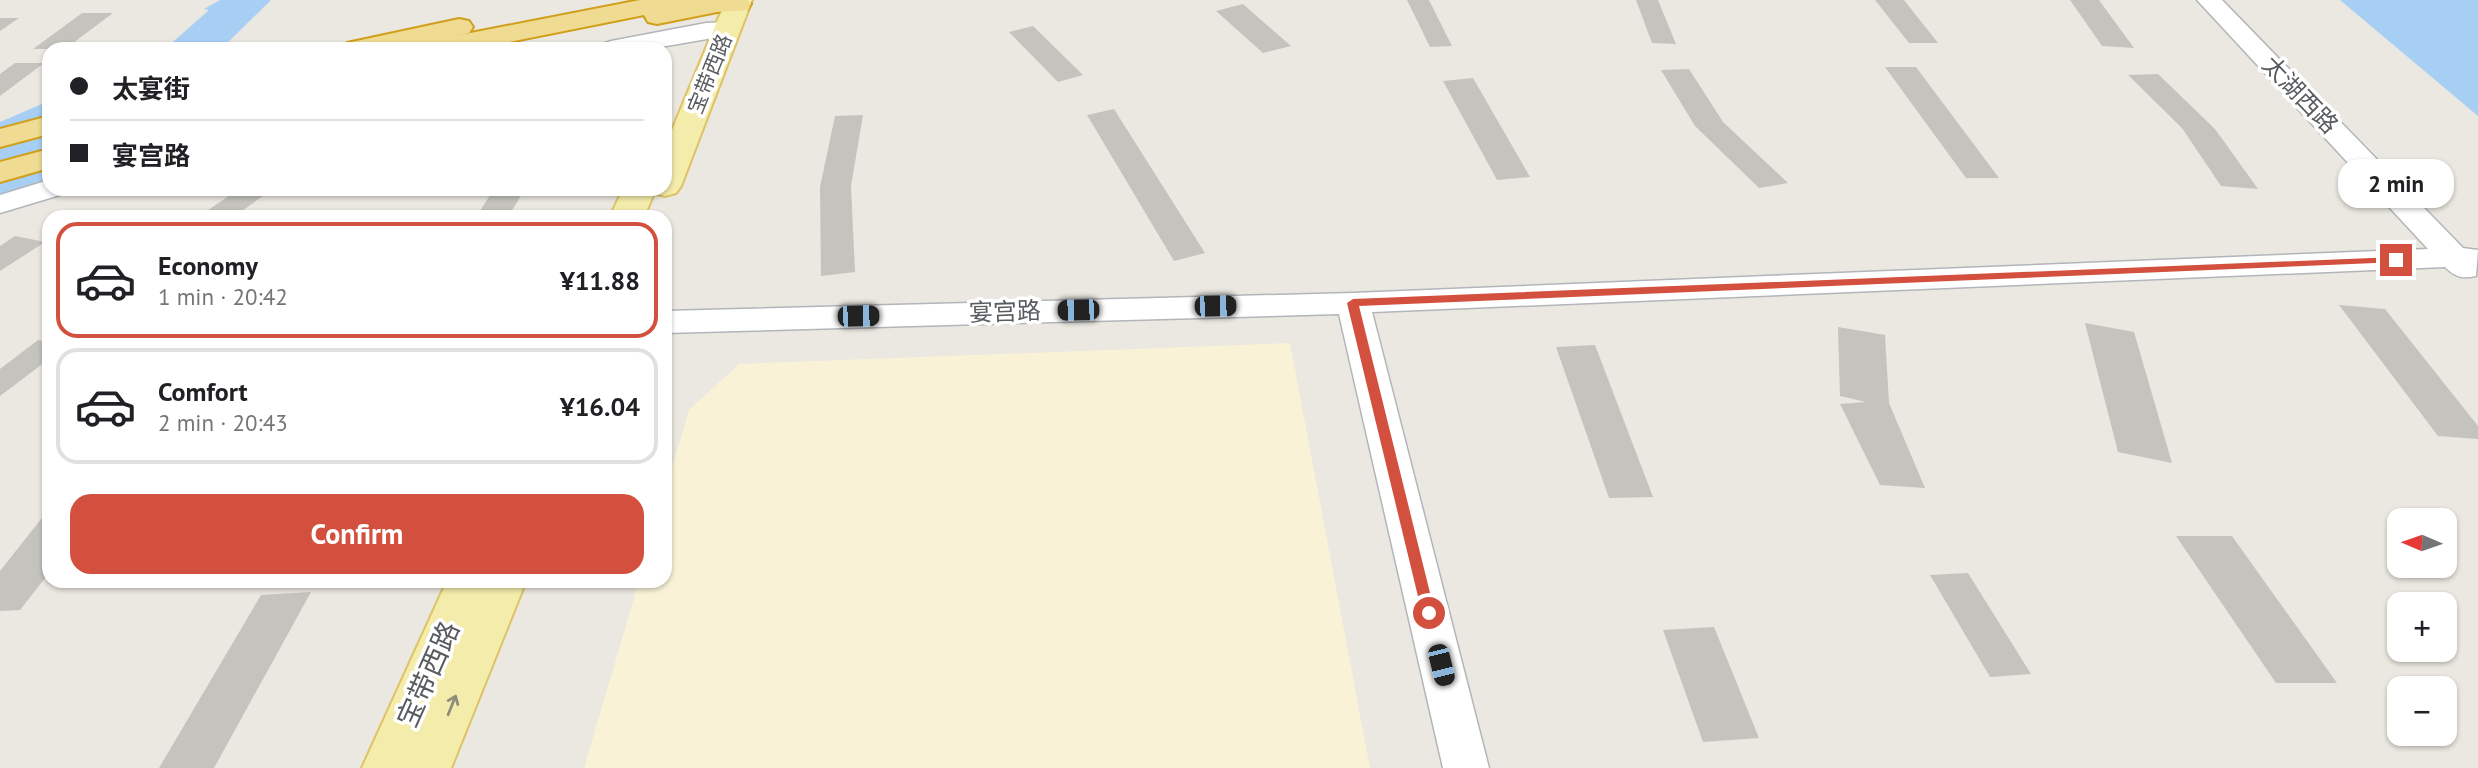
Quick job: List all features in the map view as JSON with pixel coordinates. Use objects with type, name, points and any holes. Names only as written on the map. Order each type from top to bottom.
[{"type":"highway","points":[[391,42],[598,0]]},
{"type":"highway","points":[[468,42],[681,0]]},
{"type":"highway","points":[[536,42],[724,11]]},
{"type":"highway","points":[[0,138],[42,127]]},
{"type":"highway","points":[[0,157],[42,145]]},
{"type":"highway","points":[[0,172],[42,160]]},
{"type":"main road","name":"宝带西路","points":[[672,113],[724,11]]},
{"type":"main road","name":"宝带西路","points":[[672,164],[724,11]]},
{"type":"main road","name":"宝带西路","points":[[387,768],[466,588]]},
{"type":"main road","name":"宝带西路","points":[[426,768],[501,588]]},
{"type":"street","name":"太湖西路","points":[[2209,0],[2470,257]]},
{"type":"street","name":"太湖西路","points":[[2230,0],[2470,257],[2478,282]]},
{"type":"street","points":[[632,42],[724,11]]},
{"type":"street","points":[[0,204],[42,191]]},
{"type":"street","name":"宴宫路","points":[[672,322],[1353,303],[2470,257]]},
{"type":"street","points":[[1353,303],[1466,768]]},
{"type":"shaded area","points":[[1290,343],[1370,768],[584,768],[637,588],[672,588],[672,468],[689,410],[739,364]]},
{"type":"water","points":[[220,0],[271,0],[228,42],[173,42],[209,10],[204,9]]},
{"type":"water","points":[[2340,0],[2478,0],[2478,116]]},
{"type":"water","points":[[42,104],[42,184],[0,196],[0,122]]},
{"type":"building","points":[[1407,0],[1429,0],[1452,46],[1430,47]]},
{"type":"building","points":[[1636,0],[1658,0],[1676,44],[1652,43]]},
{"type":"building","points":[[1875,0],[1904,0],[1938,43],[1909,43]]},
{"type":"building","points":[[2070,0],[2099,0],[2134,48],[2102,46]]},
{"type":"building","points":[[1243,4],[1291,46],[1263,53],[1216,11]]},
{"type":"building","points":[[82,13],[113,13],[74,42],[43,42]]},
{"type":"building","points":[[0,18],[19,18],[0,31]]},
{"type":"building","points":[[1033,26],[1083,75],[1058,82],[1009,32]]},
{"type":"building","points":[[15,63],[42,63],[0,96],[0,74]]},
{"type":"building","points":[[1885,67],[1916,67],[1999,178],[1966,178]]},
{"type":"building","points":[[1689,69],[1723,122],[1788,183],[1759,188],[1695,126],[1661,70]]},
{"type":"building","points":[[2158,74],[2215,129],[2258,189],[2221,186],[2182,128],[2128,75]]},
{"type":"building","points":[[1473,78],[1530,177],[1497,180],[1443,81]]},
{"type":"building","points":[[1114,109],[1205,253],[1174,261],[1087,115]]},
{"type":"building","points":[[863,115],[851,186],[855,272],[821,276],[820,187],[835,116]]},
{"type":"building","points":[[229,196],[263,196],[243,210],[208,210]]},
{"type":"building","points":[[490,196],[521,196],[512,210],[480,210]]},
{"type":"building","points":[[15,236],[42,241],[0,271],[0,246]]},
{"type":"building","points":[[2339,305],[2385,309],[2478,426],[2478,439],[2438,436]]},
{"type":"building","points":[[2085,323],[2134,332],[2172,463],[2118,452]]},
{"type":"building","points":[[1838,327],[1885,335],[1889,403],[1925,488],[1880,485],[1840,404],[1866,402],[1840,396]]},
{"type":"building","points":[[38,340],[42,341],[42,364],[0,396],[0,369]]},
{"type":"building","points":[[1595,345],[1653,497],[1609,498],[1556,347]]},
{"type":"building","points":[[42,518],[42,582],[20,610],[0,611],[0,571]]},
{"type":"building","points":[[2176,536],[2232,536],[2337,683],[2276,683]]},
{"type":"building","points":[[1968,573],[2031,674],[1990,677],[1930,575]]},
{"type":"building","points":[[311,592],[214,768],[159,768],[261,595]]},
{"type":"building","points":[[1714,627],[1759,738],[1703,742],[1663,630]]},
{"type":"route","points":[[1429,613],[1353,303],[2396,260]]}]
